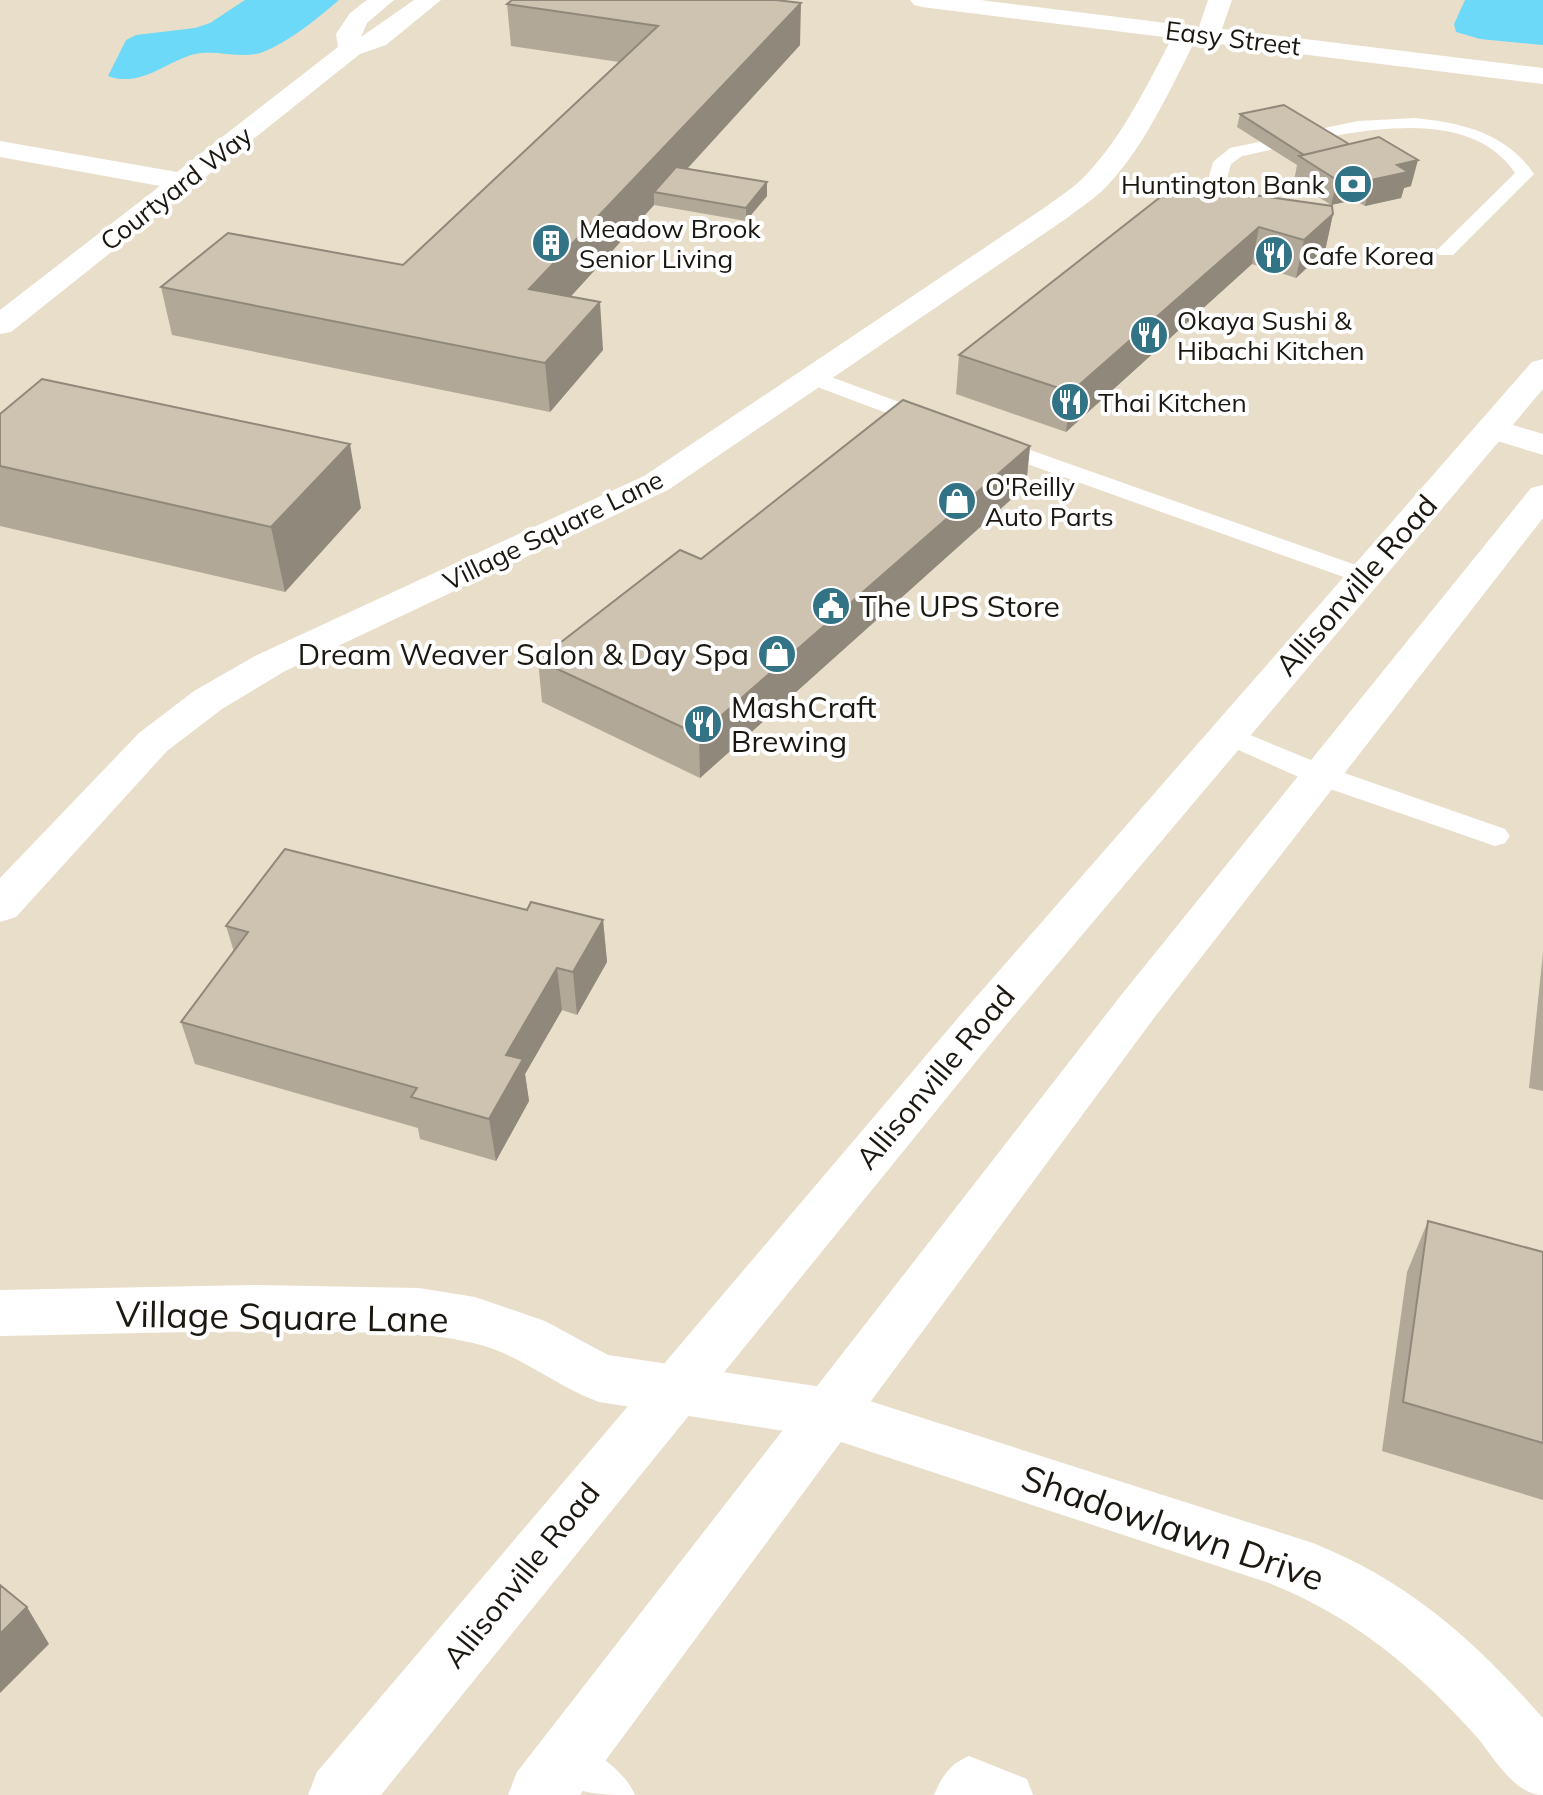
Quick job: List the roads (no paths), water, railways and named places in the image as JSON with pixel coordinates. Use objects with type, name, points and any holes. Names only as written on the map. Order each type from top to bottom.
[{"type":"street","points":[[351,49],[348,34],[358,18],[382,0]]},
{"type":"street","name":"Courtyard Way","points":[[0,325],[351,49],[377,40],[429,0]]},
{"type":"street","name":"Easy Street","points":[[922,0],[1182,27],[1543,76]]},
{"type":"street","name":"Village Square Lane","points":[[0,906],[138,757],[208,700],[271,663],[628,499],[656,483],[1057,212],[1095,182],[1159,88],[1182,27],[1220,0]]},
{"type":"street","points":[[0,149],[185,182]]},
{"type":"street","name":"Allisonville Road","points":[[340,1795],[672,1390],[1226,734],[1543,369]]},
{"type":"street","points":[[1493,429],[1543,445]]},
{"type":"street","points":[[553,1778],[1138,1006],[1543,495]]},
{"type":"street","name":"Village Square Lane","points":[[0,1313],[253,1308],[419,1311],[475,1320],[526,1338],[599,1378],[741,1398]]},
{"type":"street","name":"Shadowlawn Drive","points":[[741,1398],[829,1413],[1269,1555],[1338,1583],[1402,1622],[1472,1683],[1543,1766]]},
{"type":"lane","points":[[1209,213],[1222,162],[1236,152],[1376,124],[1406,123],[1435,127],[1493,141],[1520,162],[1525,174],[1446,251]]},
{"type":"lane","points":[[812,377],[1364,576]]},
{"type":"lane","points":[[1226,734],[1320,775],[1495,836]]},
{"type":"lane","points":[[553,1778],[613,1795]]},
{"type":"lane","points":[[956,1795],[969,1778],[1011,1795]]},
{"type":"water","points":[[245,0],[339,0],[293,36],[263,52],[247,55],[195,54],[132,79],[108,76],[126,40],[136,35],[195,28],[210,23]]},
{"type":"water","points":[[1465,0],[1543,0],[1543,45],[1480,39],[1456,32],[1454,24]]},
{"type":"place","name":"Huntington Bank","points":[[1353,184]]},
{"type":"place","name":"Meadow Brook Senior Living","points":[[551,243]]},
{"type":"place","name":"Cafe Korea","points":[[1274,255]]},
{"type":"place","name":"Okaya Sushi & Hibachi Kitchen","points":[[1149,335]]},
{"type":"place","name":"Thai Kitchen","points":[[1070,402]]},
{"type":"place","name":"O'Reilly Auto Parts","points":[[957,501]]},
{"type":"place","name":"The UPS Store","points":[[831,606]]},
{"type":"place","name":"Dream Weaver Salon & Day Spa","points":[[777,654]]},
{"type":"place","name":"MashCraft Brewing","points":[[703,724]]}]
